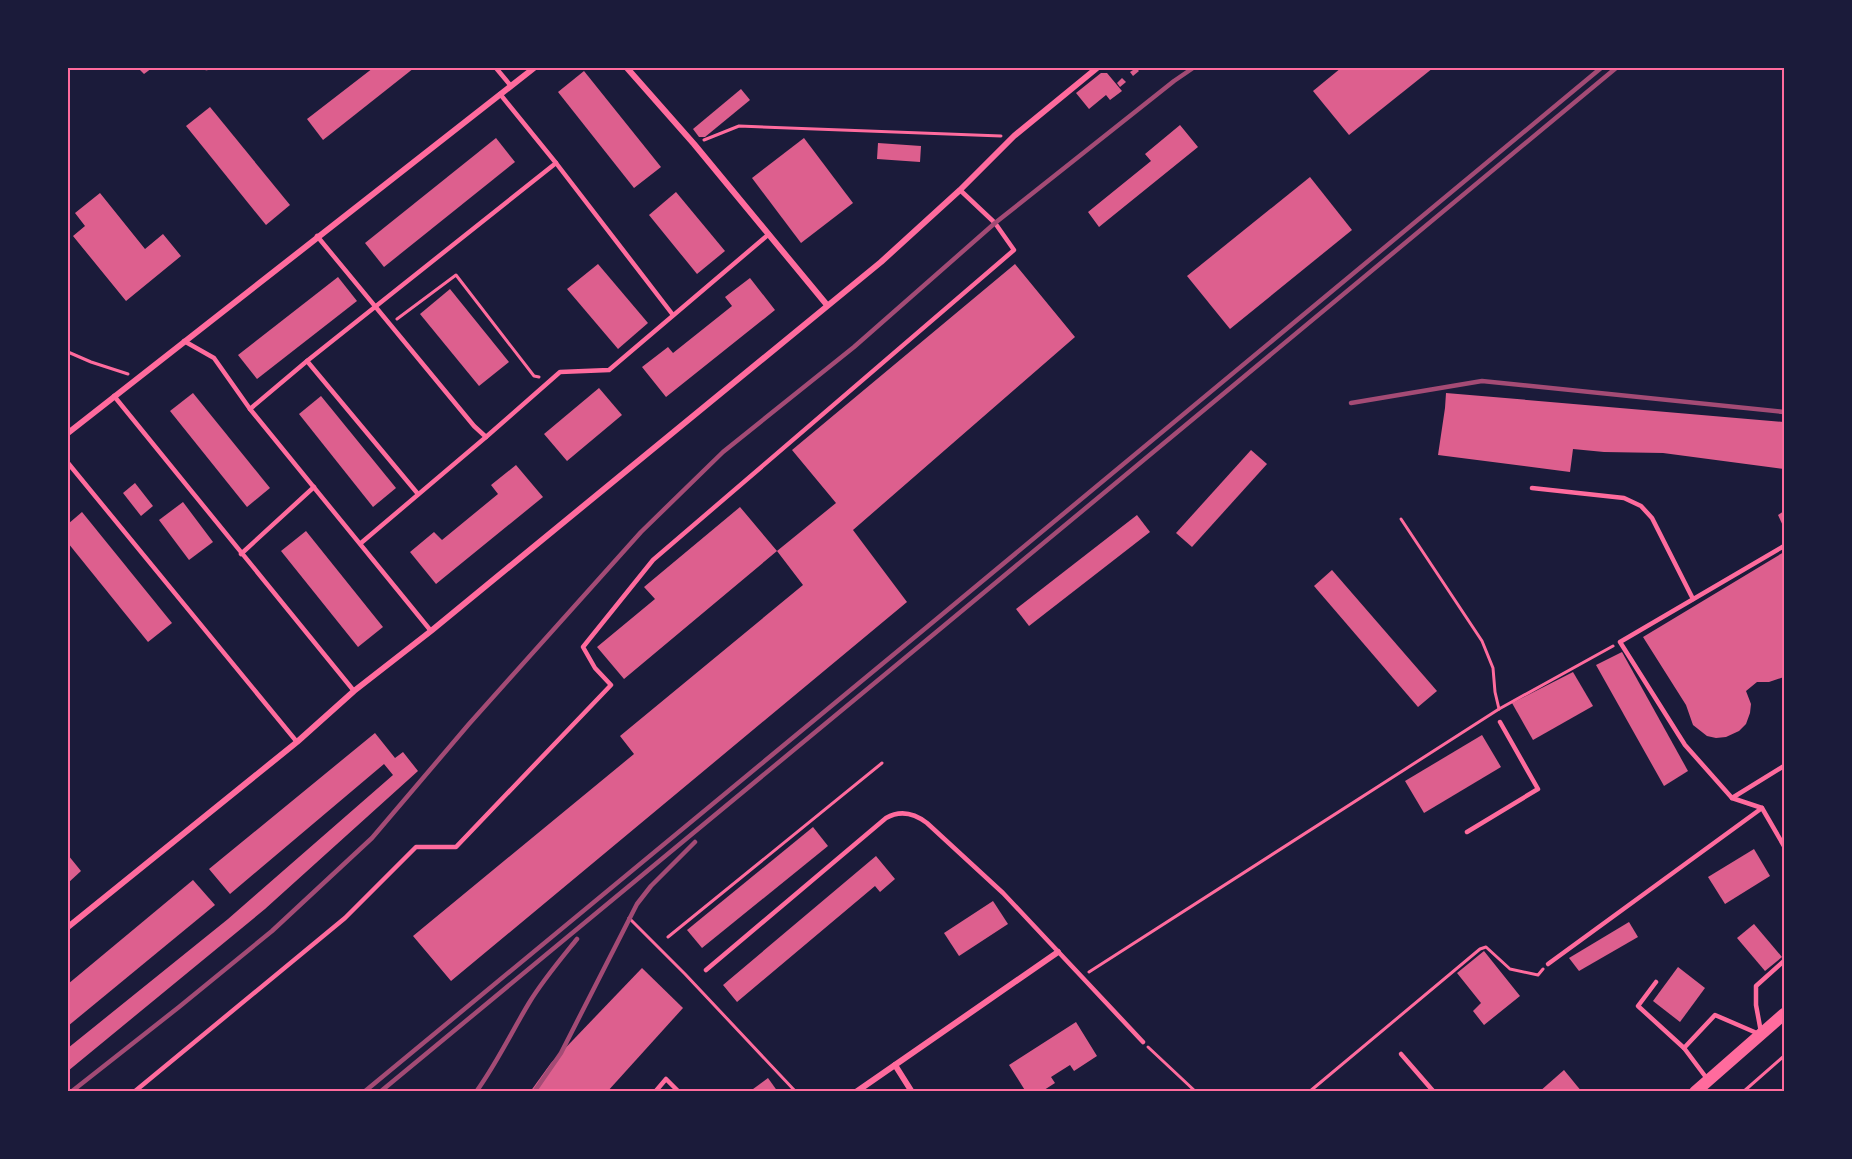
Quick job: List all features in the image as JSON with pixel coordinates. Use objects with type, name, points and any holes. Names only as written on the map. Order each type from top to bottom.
[{"type":"main road","points":[[1695,1092],[1785,1014]]},
{"type":"street","points":[[68,433],[534,68]]},
{"type":"street","points":[[627,68],[694,144],[827,305]]},
{"type":"street","points":[[68,927],[881,262],[960,190],[1014,136],[1097,68]]},
{"type":"street","points":[[856,1092],[1058,952]]},
{"type":"street","points":[[895,1065],[912,1092]]},
{"type":"lane","points":[[496,68],[511,86]]},
{"type":"lane","points":[[500,94],[673,315]]},
{"type":"lane","points":[[250,409],[556,163]]},
{"type":"lane","points":[[134,1092],[345,918],[416,847],[456,847],[611,685],[595,668],[583,646],[653,560],[1014,250],[994,223],[960,190]]},
{"type":"lane","points":[[361,543],[560,372],[609,370],[769,234]]},
{"type":"lane","points":[[317,236],[474,426],[486,437]]},
{"type":"lane","points":[[184,341],[214,358],[250,409],[431,631]]},
{"type":"lane","points":[[307,361],[418,494]]},
{"type":"lane","points":[[114,396],[354,691]]},
{"type":"lane","points":[[68,463],[297,742]]},
{"type":"lane","points":[[241,554],[314,487]]},
{"type":"lane","points":[[1532,488],[1619,497],[1638,503],[1652,518],[1692,599]]},
{"type":"lane","points":[[1785,546],[1620,642],[1685,745],[1732,798],[1762,808],[1785,846]]},
{"type":"lane","points":[[1467,832],[1538,789],[1500,722]]},
{"type":"lane","points":[[1732,798],[1785,766]]},
{"type":"lane","points":[[1548,964],[1762,808]]},
{"type":"lane","points":[[706,970],[885,818],[898,813],[914,815],[927,823],[1003,893],[1143,1042]]},
{"type":"lane","points":[[1762,1035],[1756,1005],[1756,986],[1785,961]]},
{"type":"lane","points":[[1656,982],[1638,1006],[1684,1048],[1708,1080]]},
{"type":"lane","points":[[1684,1048],[1715,1015],[1762,1035]]},
{"type":"lane","points":[[1401,1054],[1434,1092]]},
{"type":"lane","points":[[655,1092],[666,1079],[679,1092]]},
{"type":"path","points":[[694,144],[740,126],[1014,136]]},
{"type":"path","points":[[390,324],[456,275],[534,376],[553,378]]},
{"type":"path","points":[[68,352],[138,377]]},
{"type":"path","points":[[1401,519],[1486,647],[1493,668],[1500,722]]},
{"type":"path","points":[[1081,978],[1499,709],[1620,642]]},
{"type":"path","points":[[668,937],[882,763]]},
{"type":"path","points":[[629,918],[796,1092]]},
{"type":"path","points":[[1310,1092],[1480,949],[1486,947],[1509,969],[1538,975],[1548,964]]},
{"type":"path","points":[[1143,1042],[1196,1092]]},
{"type":"path","points":[[1743,1092],[1785,1056]]},
{"type":"building","points":[[138,68],[152,68],[144,74]]},
{"type":"building","points":[[373,68],[414,68],[323,140],[307,119]]},
{"type":"building","points":[[1136,68],[1139,71],[1133,76],[1130,72]]},
{"type":"building","points":[[1341,68],[1433,68],[1349,135],[1313,91]]},
{"type":"building","points":[[584,71],[661,167],[634,188],[558,92]]},
{"type":"building","points":[[1101,73],[1107,73],[1122,91],[1110,100],[1106,95],[1089,109],[1076,93]]},
{"type":"building","points":[[1122,78],[1126,82],[1120,87],[1117,83]]},
{"type":"building","points":[[741,89],[750,100],[705,137],[699,137],[693,129]]},
{"type":"building","points":[[210,107],[290,205],[266,225],[186,126]]},
{"type":"building","points":[[1180,125],[1198,147],[1099,227],[1088,212],[1151,161],[1145,154]]},
{"type":"building","points":[[496,138],[515,162],[384,267],[365,243]]},
{"type":"building","points":[[804,138],[853,203],[801,243],[752,178]]},
{"type":"building","points":[[878,143],[921,146],[920,162],[877,159]]},
{"type":"building","points":[[1310,177],[1352,230],[1230,329],[1187,276]]},
{"type":"building","points":[[676,192],[725,251],[697,274],[649,215]]},
{"type":"building","points":[[100,193],[145,249],[163,234],[181,256],[126,301],[73,236],[85,226],[75,213]]},
{"type":"building","points":[[598,264],[648,323],[618,349],[567,289]]},
{"type":"building","points":[[1015,264],[1075,337],[853,530],[907,602],[451,981],[413,936],[634,754],[620,736],[803,585],[777,551],[836,503],[792,450]]},
{"type":"building","points":[[338,277],[357,301],[257,379],[238,355]]},
{"type":"building","points":[[750,278],[775,310],[666,397],[642,367],[668,347],[673,353],[732,306],[725,297]]},
{"type":"building","points":[[450,289],[509,362],[479,386],[420,314]]},
{"type":"building","points":[[599,388],[622,415],[567,461],[544,434]]},
{"type":"building","points":[[193,393],[270,488],[247,507],[170,411]]},
{"type":"building","points":[[1446,393],[1784,422],[1784,469],[1663,453],[1573,449],[1570,472],[1438,455]]},
{"type":"building","points":[[321,396],[396,488],[373,507],[299,414]]},
{"type":"building","points":[[1251,450],[1267,464],[1192,547],[1176,533]]},
{"type":"building","points":[[516,465],[543,497],[436,584],[410,552],[434,532],[442,540],[498,494],[491,485]]},
{"type":"building","points":[[135,483],[153,506],[141,516],[123,493]]},
{"type":"building","points":[[183,502],[213,542],[189,560],[159,520]]},
{"type":"building","points":[[740,507],[777,551],[624,679],[597,647],[655,599],[644,587]]},
{"type":"building","points":[[1784,511],[1784,528],[1778,515]]},
{"type":"building","points":[[82,512],[172,623],[148,642],[68,543],[68,524]]},
{"type":"building","points":[[1137,515],[1150,532],[1029,626],[1016,609]]},
{"type":"building","points":[[306,531],[383,627],[358,647],[281,551]]},
{"type":"building","points":[[1784,552],[1784,677],[1769,682],[1757,682],[1746,691],[1751,704],[1750,713],[1746,724],[1739,731],[1726,737],[1707,736],[1693,725],[1686,705],[1643,637]]},
{"type":"building","points":[[1332,570],[1437,691],[1418,707],[1314,586]]},
{"type":"building","points":[[1622,652],[1688,771],[1664,786],[1596,665]]},
{"type":"building","points":[[1573,672],[1593,706],[1533,740],[1512,703]]},
{"type":"building","points":[[375,733],[395,758],[403,752],[418,771],[265,909],[68,1071],[68,1048],[228,919],[393,775],[384,764],[230,894],[209,869]]},
{"type":"building","points":[[1482,735],[1501,767],[1424,813],[1405,781]]},
{"type":"building","points":[[813,827],[828,846],[702,948],[687,930]]},
{"type":"building","points":[[1754,849],[1770,876],[1725,904],[1708,877]]},
{"type":"building","points":[[68,855],[81,871],[68,883]]},
{"type":"building","points":[[876,856],[895,879],[880,892],[875,886],[737,1002],[723,985]]},
{"type":"building","points":[[193,880],[215,905],[68,1026],[68,984]]},
{"type":"building","points":[[993,901],[1008,924],[959,956],[944,933]]},
{"type":"building","points":[[1629,922],[1638,937],[1579,971],[1569,958]]},
{"type":"building","points":[[1754,924],[1782,957],[1765,971],[1737,938]]},
{"type":"building","points":[[1484,951],[1520,996],[1484,1025],[1473,1011],[1481,1003],[1457,973]]},
{"type":"building","points":[[1678,967],[1705,988],[1680,1022],[1653,1001]]},
{"type":"building","points":[[642,968],[683,1008],[607,1092],[530,1092],[551,1063]]},
{"type":"building","points":[[1076,1022],[1097,1056],[1074,1071],[1070,1065],[1051,1077],[1055,1083],[1041,1092],[1026,1092],[1009,1065]]},
{"type":"building","points":[[1564,1070],[1582,1092],[1539,1092]]},
{"type":"building","points":[[768,1078],[778,1092],[749,1092]]},
{"type":"railway","points":[[71,1092],[272,931],[372,838],[469,724],[641,532],[723,452],[854,347],[995,223],[1193,68]]},
{"type":"railway","points":[[364,1092],[1601,68]]},
{"type":"railway","points":[[380,1092],[1616,68]]},
{"type":"railway","points":[[1351,403],[1482,381],[1784,412]]},
{"type":"railway","points":[[534,1092],[561,1053],[637,904],[651,886],[695,842]]},
{"type":"railway","points":[[476,1092],[534,995],[577,939]]}]
